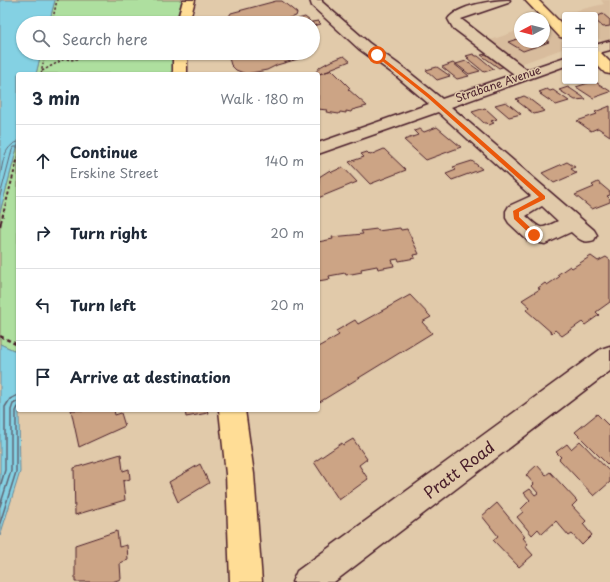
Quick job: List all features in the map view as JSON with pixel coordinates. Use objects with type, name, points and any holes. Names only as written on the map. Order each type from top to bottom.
[{"type":"main road","points":[[185,16],[189,0]]},
{"type":"main road","points":[[531,0],[562,31]]},
{"type":"main road","points":[[543,0],[562,18]]},
{"type":"main road","points":[[598,58],[610,70]]},
{"type":"main road","points":[[180,60],[180,72]]},
{"type":"main road","points":[[232,412],[240,474],[246,582]]},
{"type":"street","points":[[316,0],[316,3],[364,46],[400,72],[587,235]]},
{"type":"street","points":[[504,0],[458,15],[454,19],[458,25],[525,74]]},
{"type":"street","points":[[598,49],[610,45]]},
{"type":"street","name":"Strabane Avenue","points":[[320,148],[562,61]]},
{"type":"street","points":[[543,198],[516,211],[516,218],[534,235],[545,236],[572,223]]},
{"type":"street","name":"Pratt Road","points":[[308,582],[610,357]]},
{"type":"path","points":[[54,16],[57,0]]},
{"type":"path","points":[[42,71],[44,60]]},
{"type":"path","points":[[42,71],[62,60]]},
{"type":"path","points":[[0,226],[16,168]]},
{"type":"path","points":[[0,336],[16,344]]},
{"type":"shaded area","points":[[601,0],[610,0],[610,41],[605,43],[598,38],[598,12],[570,12],[604,4]]},
{"type":"shaded area","points":[[550,30],[562,41],[562,49],[515,66],[482,43],[514,32],[514,48],[550,48]]},
{"type":"green space","points":[[55,0],[182,0],[177,16],[51,16]]},
{"type":"green space","points":[[39,60],[174,60],[173,72],[36,72]]},
{"type":"green space","points":[[16,152],[16,351],[0,344],[0,212]]},
{"type":"water","points":[[0,0],[55,0],[51,16],[16,16],[16,60],[39,60],[36,72],[16,72],[16,152],[0,212]]},
{"type":"water","points":[[0,344],[16,351],[16,412],[19,412],[20,472],[0,536]]},
{"type":"building","points":[[276,1],[282,1],[297,13],[296,16],[229,16],[231,13]]},
{"type":"building","points":[[603,14],[610,20],[610,26],[603,27],[598,23],[598,16]]},
{"type":"building","points":[[514,40],[514,46],[508,42]]},
{"type":"building","points":[[518,48],[532,48],[523,51]]},
{"type":"building","points":[[491,53],[508,65],[499,68],[481,55]]},
{"type":"building","points":[[473,54],[478,56],[494,69],[484,72],[466,56]]},
{"type":"building","points":[[344,56],[350,61],[330,69],[332,70],[320,74],[320,72],[316,72],[320,67]]},
{"type":"building","points":[[230,60],[294,60],[277,65],[267,70],[256,72],[241,72],[236,70],[231,65]]},
{"type":"building","points":[[466,61],[480,71],[469,74],[456,64]]},
{"type":"building","points":[[453,63],[469,76],[457,79],[442,67]]},
{"type":"building","points":[[437,67],[450,76],[437,80],[426,70]]},
{"type":"building","points":[[332,70],[350,88],[348,89],[367,106],[352,110],[351,112],[340,112],[339,114],[326,112],[327,110],[320,109],[320,74]]},
{"type":"building","points":[[585,84],[598,84],[610,92],[593,98],[576,87]]},
{"type":"building","points":[[568,87],[586,99],[575,100],[559,90]]},
{"type":"building","points":[[547,89],[550,91],[553,90],[569,101],[556,105],[540,94],[542,94],[539,92]]},
{"type":"building","points":[[524,96],[545,111],[534,114],[517,101],[519,101],[516,99]]},
{"type":"building","points":[[506,102],[521,114],[509,117],[495,105]]},
{"type":"building","points":[[610,106],[610,136],[598,128],[591,131],[577,121],[597,114],[595,112]]},
{"type":"building","points":[[485,108],[497,119],[491,121],[494,123],[489,125],[484,123],[472,112]]},
{"type":"building","points":[[437,127],[461,147],[426,160],[404,140],[418,135],[414,131],[420,129],[424,132]]},
{"type":"building","points":[[384,149],[406,170],[370,184],[349,162],[364,157],[361,154],[367,152],[370,155]]},
{"type":"building","points":[[472,161],[482,169],[452,180],[446,174],[456,170],[453,167]]},
{"type":"building","points":[[567,162],[575,167],[571,169],[577,173],[554,183],[542,173]]},
{"type":"building","points":[[343,167],[357,182],[320,197],[320,176],[330,170],[332,172]]},
{"type":"building","points":[[598,182],[610,192],[610,195],[607,196],[610,199],[610,202],[592,209],[575,195],[594,187],[592,185]]},
{"type":"building","points":[[400,228],[401,230],[407,229],[419,254],[414,255],[415,258],[399,261],[398,259],[392,260],[394,266],[378,269],[377,266],[361,269],[362,272],[329,276],[330,279],[320,281],[320,242],[333,239],[332,237],[363,234],[361,231],[377,229],[378,231]]},
{"type":"building","points":[[591,256],[598,261],[606,257],[610,260],[610,302],[596,312],[599,315],[585,325],[582,322],[562,336],[555,330],[552,333],[526,310],[530,307],[522,300],[540,289],[538,288],[545,283],[547,285],[559,277],[557,275],[570,266],[572,268]]},
{"type":"building","points":[[410,295],[431,317],[422,322],[432,333],[320,402],[320,346],[339,335],[336,331],[355,320],[358,324]]},
{"type":"building","points":[[71,412],[114,412],[115,415],[121,413],[125,426],[79,447]]},
{"type":"building","points":[[185,412],[208,413],[186,417]]},
{"type":"building","points":[[597,414],[610,427],[610,463],[608,465],[575,432]]},
{"type":"building","points":[[353,439],[367,459],[359,465],[368,479],[339,500],[314,462],[342,443],[343,445]]},
{"type":"building","points":[[580,441],[610,472],[610,482],[594,496],[559,459],[561,457],[556,452],[567,444],[571,449]]},
{"type":"building","points":[[121,454],[123,471],[129,469],[130,479],[123,481],[125,500],[75,515],[74,468]]},
{"type":"building","points":[[200,464],[209,483],[178,502],[169,482]]},
{"type":"building","points":[[537,465],[546,475],[550,472],[577,501],[572,506],[586,521],[583,524],[592,535],[582,545],[572,534],[569,536],[556,521],[542,534],[538,529],[532,535],[517,517],[523,512],[521,509],[530,500],[524,493],[530,489],[535,495],[538,493],[532,486],[534,484],[526,475]]},
{"type":"building","points":[[497,503],[525,537],[523,538],[528,544],[525,546],[533,555],[519,567],[493,540],[498,536],[482,516]]},
{"type":"building","points":[[117,531],[119,547],[127,545],[128,560],[120,563],[121,579],[112,582],[75,582],[75,545]]},
{"type":"route","points":[[377,55],[429,96],[543,198],[516,211],[516,218],[534,235]]}]
